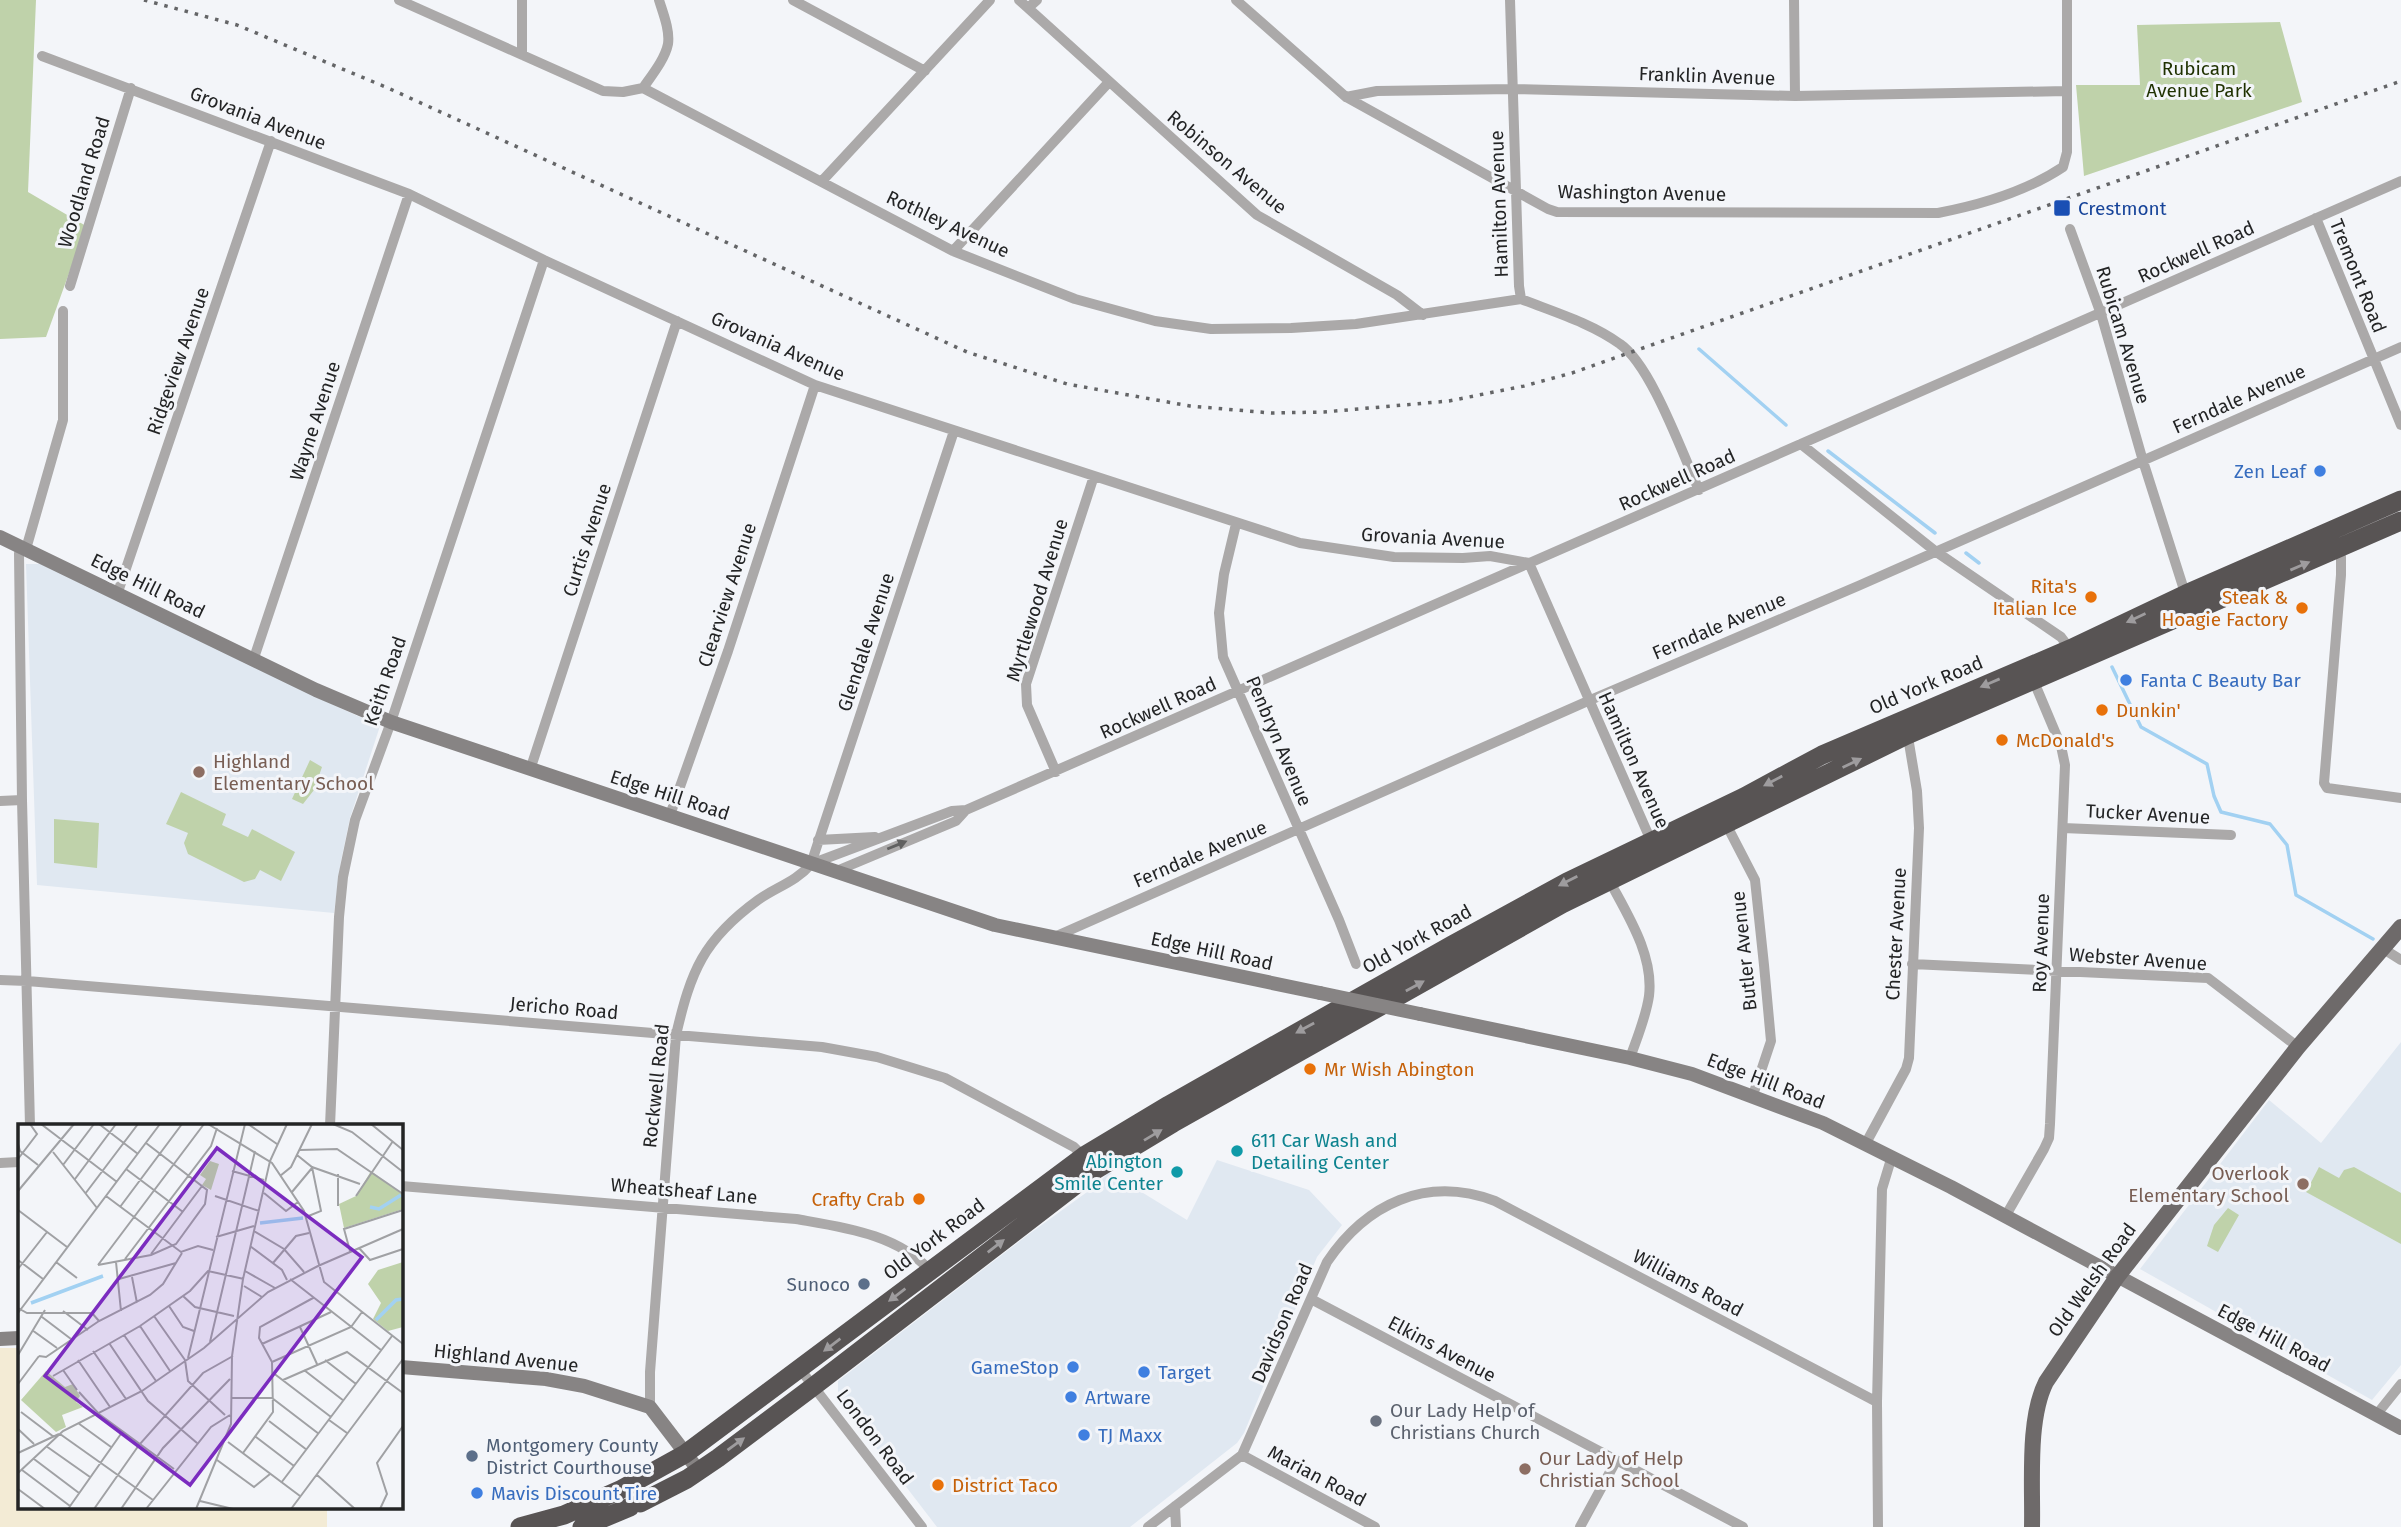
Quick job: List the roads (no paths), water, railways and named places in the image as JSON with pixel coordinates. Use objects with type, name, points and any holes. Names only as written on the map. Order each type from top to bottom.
[{"type":"highway","name":"Old York Road","points":[[520,1527],[564,1515],[620,1490],[685,1454],[930,1270],[1089,1163],[1169,1105],[1567,882],[1654,848],[1907,727],[2189,603],[2332,530],[2401,500]]},
{"type":"highway","name":"Old York Road","points":[[2031,674],[2070,649],[2339,549],[2401,521]]},
{"type":"highway","name":"Old York Road","points":[[582,1527],[660,1494],[699,1471],[943,1287],[1089,1163],[1173,1123],[1550,910],[1609,880],[1654,848]]},
{"type":"main road","name":"Old Welsh Road","points":[[2032,1527],[2034,1419],[2039,1394],[2117,1277],[2298,1047],[2401,927]]},
{"type":"street","points":[[399,0],[603,91],[623,92],[643,88],[668,44],[659,0]]},
{"type":"street","points":[[522,0],[523,55]]},
{"type":"street","points":[[793,0],[925,71]]},
{"type":"street","points":[[822,181],[990,0]]},
{"type":"street","points":[[1019,0],[1028,8],[1037,0]]},
{"type":"street","name":"Washington Avenue","points":[[1236,0],[1346,97],[1557,212],[1938,213],[1964,208],[2043,180],[2063,167],[2067,152],[2067,91]]},
{"type":"street","name":"Hamilton Avenue","points":[[1510,0],[1521,299],[1592,328],[1625,348],[1644,368],[1699,490]]},
{"type":"street","points":[[1794,0],[1794,96]]},
{"type":"street","points":[[2067,0],[2067,91]]},
{"type":"street","name":"Robinson Avenue","points":[[1028,8],[1257,215],[1397,295],[1423,315]]},
{"type":"street","name":"Grovania Avenue","points":[[42,56],[409,194],[544,260],[815,385],[1300,543],[1394,556],[1490,556],[1529,563]]},
{"type":"street","points":[[953,251],[1109,82]]},
{"type":"street","name":"Woodland Road","points":[[70,286],[131,88]]},
{"type":"street","name":"Rothley Avenue","points":[[643,88],[953,251],[1075,299],[1155,321],[1211,328],[1291,328],[1356,324],[1521,299]]},
{"type":"street","name":"Franklin Avenue","points":[[1346,97],[1377,90],[1513,89],[1794,96],[2067,91]]},
{"type":"street","name":"Ridgeview Avenue","points":[[118,592],[271,141]]},
{"type":"street","name":"Rockwell Road","points":[[650,1407],[650,1372],[676,1035],[687,988],[698,965],[719,933],[760,898],[791,882],[811,864],[952,811],[966,810],[1056,772],[2401,181]]},
{"type":"street","name":"Wayne Avenue","points":[[254,658],[409,194]]},
{"type":"street","name":"Tremont Road","points":[[2316,218],[2401,425]]},
{"type":"street","name":"Rubicam Avenue","points":[[2070,229],[2101,314],[2143,461],[2189,603]]},
{"type":"street","name":"Keith Road","points":[[330,1124],[339,917],[343,877],[355,820],[391,722],[544,260]]},
{"type":"street","points":[[30,1124],[19,553],[26,549],[63,420],[63,311]]},
{"type":"street","name":"Curtis Avenue","points":[[530,770],[677,321]]},
{"type":"street","name":"Ferndale Avenue","points":[[1052,938],[2401,347]]},
{"type":"street","name":"Clearview Avenue","points":[[670,815],[728,651],[815,385]]},
{"type":"street","name":"Glendale Avenue","points":[[811,864],[954,430]]},
{"type":"street","points":[[1801,444],[1935,551],[2061,637],[2070,649]]},
{"type":"street","name":"Myrtlewood Avenue","points":[[1056,772],[1027,705],[1026,684],[1094,476]]},
{"type":"street","name":"Penbryn Avenue","points":[[1236,524],[1224,574],[1219,613],[1223,657],[1356,964]]},
{"type":"street","points":[[2332,530],[2341,556],[2341,575],[2323,783],[2327,788],[2401,798]]},
{"type":"street","name":"Edge Hill Road","points":[[0,537],[316,690],[391,722],[995,925],[1630,1058],[1692,1073],[1753,1095],[1823,1123],[1892,1156],[2401,1427]]},
{"type":"street","name":"Hamilton Avenue","points":[[1529,563],[1654,848]]},
{"type":"street","name":"Roy Avenue","points":[[2005,1217],[2049,1138],[2058,971],[2064,757],[2031,674]]},
{"type":"street","name":"Chester Avenue","points":[[1866,1143],[1906,1069],[1919,828],[1917,791],[1907,727]]},
{"type":"street","points":[[0,801],[22,800]]},
{"type":"street","name":"Rockwell Road","points":[[834,872],[956,821],[966,810]]},
{"type":"street","name":"Butler Avenue","points":[[1722,816],[1755,880],[1772,1041],[1753,1095]]},
{"type":"street","name":"Tucker Avenue","points":[[2063,828],[2231,835]]},
{"type":"street","name":"Rockwell Road","points":[[818,840],[888,836]]},
{"type":"street","points":[[1609,880],[1640,943],[1647,969],[1649,993],[1630,1058]]},
{"type":"street","points":[[2382,948],[2401,960]]},
{"type":"street","name":"Webster Avenue","points":[[1912,964],[2208,978],[2298,1047]]},
{"type":"street","name":"Jericho Road","points":[[0,981],[27,981],[822,1047],[877,1057],[945,1078],[1074,1147],[1089,1163]]},
{"type":"street","points":[[1878,1527],[1877,1402],[1882,1189],[1892,1156]]},
{"type":"street","points":[[0,1163],[18,1162]]},
{"type":"street","name":"Wheatsheaf Lane","points":[[402,1186],[796,1219],[852,1229],[910,1252],[930,1270],[943,1287]]},
{"type":"street","name":"Davidson Road","points":[[1148,1527],[1242,1455],[1327,1262],[1339,1245],[1373,1213],[1395,1201],[1418,1194],[1450,1192],[1482,1196]]},
{"type":"street","name":"Williams Road","points":[[1482,1196],[1506,1206],[1877,1402]]},
{"type":"street","name":"Elkins Avenue","points":[[1311,1299],[1743,1527]]},
{"type":"street","points":[[0,1339],[18,1338]]},
{"type":"street","name":"Highland Avenue","points":[[402,1367],[546,1379],[584,1385],[650,1407]]},
{"type":"street","name":"London Road","points":[[800,1369],[922,1527]]},
{"type":"street","points":[[2377,1413],[2401,1384]]},
{"type":"street","points":[[650,1407],[699,1471]]},
{"type":"street","name":"Marian Road","points":[[1242,1455],[1375,1527]]},
{"type":"street","points":[[1580,1527],[1616,1461]]},
{"type":"street","points":[[1175,1507],[1175,1527]]},
{"type":"waterway","points":[[1699,349],[1786,425]]},
{"type":"waterway","points":[[1828,451],[1935,533]]},
{"type":"waterway","points":[[1966,553],[1979,563]]},
{"type":"waterway","points":[[2112,667],[2141,727],[2207,764],[2214,796],[2221,812],[2270,824],[2287,845],[2296,895],[2373,939]]},
{"type":"railway","points":[[144,0],[237,25],[388,88],[967,352],[1067,384],[1190,406],[1271,413],[1324,412],[1449,401],[1572,373],[2401,81]]},
{"type":"place","name":"Crestmont","points":[[2062,208]]},
{"type":"place","name":"Zen Leaf","points":[[2320,471]]},
{"type":"place","name":"Rita's Italian Ice","points":[[2091,597]]},
{"type":"place","name":"Steak & Hoagie Factory","points":[[2302,608]]},
{"type":"place","name":"Fanta C Beauty Bar","points":[[2126,680]]},
{"type":"place","name":"Dunkin'","points":[[2102,710]]},
{"type":"place","name":"McDonald's","points":[[2002,740]]},
{"type":"place","name":"Highland Elementary School","points":[[199,772]]},
{"type":"place","name":"Mr Wish Abington","points":[[1310,1069]]},
{"type":"place","name":"611 Car Wash and Detailing Center","points":[[1237,1151]]},
{"type":"place","name":"Abington Smile Center","points":[[1177,1172]]},
{"type":"place","name":"Overlook Elementary School","points":[[2303,1184]]},
{"type":"place","name":"Crafty Crab","points":[[919,1199]]},
{"type":"place","name":"Sunoco","points":[[864,1284]]},
{"type":"place","name":"GameStop","points":[[1073,1367]]},
{"type":"place","name":"Target","points":[[1144,1372]]},
{"type":"place","name":"Artware","points":[[1071,1397]]},
{"type":"place","name":"Our Lady Help of Christians Church","points":[[1376,1421]]},
{"type":"place","name":"TJ Maxx","points":[[1084,1435]]},
{"type":"place","name":"Montgomery County District Courthouse","points":[[472,1456]]},
{"type":"place","name":"Our Lady of Help Christian School","points":[[1525,1469]]},
{"type":"place","name":"District Taco","points":[[938,1485]]},
{"type":"place","name":"Mavis Discount Tire","points":[[477,1493]]},
{"type":"park label","name":"Rubicam Avenue Park","points":[[2199,79]]}]
